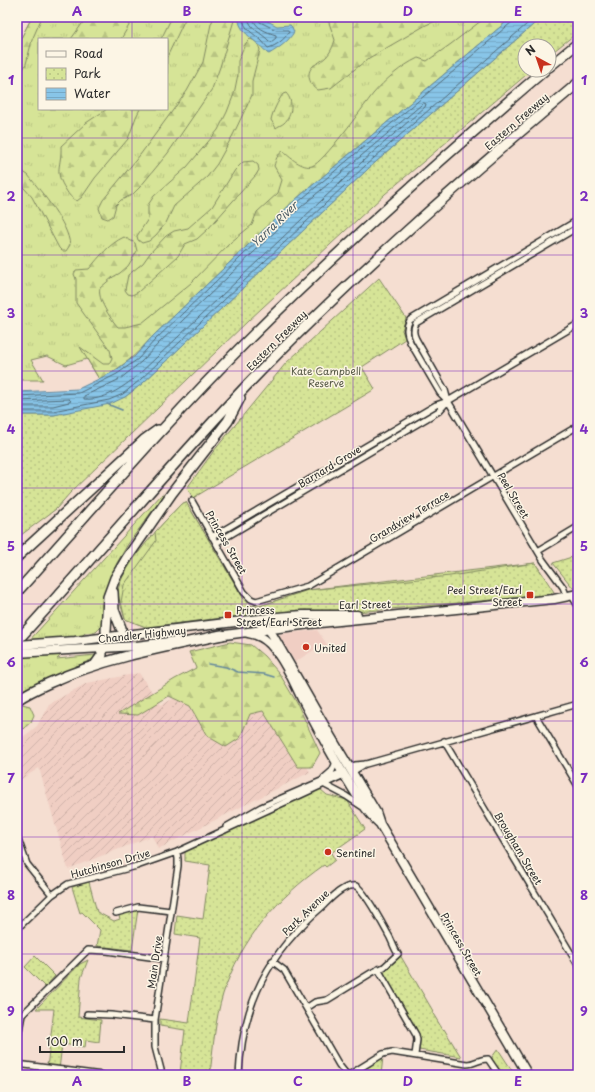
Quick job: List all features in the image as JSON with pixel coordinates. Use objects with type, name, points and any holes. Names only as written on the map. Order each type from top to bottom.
[{"type":"highway","points":[[557,60],[578,42]]},
{"type":"highway","name":"Eastern Freeway","points":[[17,592],[174,419],[243,346],[327,263],[425,174],[537,78]]},
{"type":"highway","name":"Eastern Freeway","points":[[17,641],[248,384],[393,243],[578,83]]},
{"type":"highway","points":[[106,634],[108,597],[115,578],[172,493],[228,421],[248,384]]},
{"type":"highway","points":[[17,558],[144,440],[174,419]]},
{"type":"highway","points":[[121,568],[116,583],[113,601],[114,610],[121,628]]},
{"type":"highway","points":[[17,700],[57,679],[95,665],[152,649],[222,635]]},
{"type":"highway","points":[[95,665],[102,655],[102,648]]},
{"type":"main road","name":"Earl Street","points":[[269,629],[572,595]]},
{"type":"main road","name":"Earl Street","points":[[254,620],[303,615],[406,613]]},
{"type":"main road","name":"Chandler Highway","points":[[17,645],[75,642],[106,634],[128,635],[254,620]]},
{"type":"main road","name":"Princess Street","points":[[254,620],[269,629],[369,813],[380,824]]},
{"type":"main road","points":[[121,628],[128,635]]},
{"type":"main road","name":"Chandler Highway","points":[[17,653],[136,646],[269,629]]},
{"type":"main road","name":"Princess Street","points":[[244,633],[257,635],[268,642],[278,655],[292,678],[336,762],[347,772],[376,812],[380,824],[528,1075]]},
{"type":"main road","points":[[102,648],[106,634]]},
{"type":"street","name":"Peel Street","points":[[578,220],[415,316],[406,326],[407,334],[440,393],[448,401],[547,567],[563,587],[572,595],[578,606]]},
{"type":"street","name":"Peel Street","points":[[448,401],[445,390],[416,339],[414,334],[416,323],[578,227]]},
{"type":"street","name":"Barnard Grove","points":[[212,538],[436,405],[448,401],[578,324]]},
{"type":"street","name":"Barnard Grove","points":[[216,544],[439,411],[448,401]]},
{"type":"street","name":"Grandview Terrace","points":[[244,592],[251,599],[256,601],[308,586],[578,426]]},
{"type":"street","name":"Princess Street","points":[[192,501],[244,592]]},
{"type":"street","points":[[538,551],[578,527]]},
{"type":"street","points":[[347,772],[356,765],[366,764],[578,704]]},
{"type":"street","points":[[536,716],[578,786]]},
{"type":"street","name":"Brougham Street","points":[[444,741],[578,965]]},
{"type":"street","name":"Hutchinson Drive","points":[[318,782],[332,771],[336,762]]},
{"type":"street","name":"Hutchinson Drive","points":[[219,832],[261,807],[318,782],[347,772]]},
{"type":"street","name":"Hutchinson Drive","points":[[17,929],[52,895],[68,884],[137,866],[177,852],[324,785],[347,772]]},
{"type":"street","points":[[324,785],[358,802],[369,813]]},
{"type":"street","points":[[17,836],[27,864],[52,895]]},
{"type":"street","name":"Main Drive","points":[[161,1075],[155,1047],[155,1020],[178,866],[177,852]]},
{"type":"street","name":"Park Avenue","points":[[239,1075],[240,1056],[248,1016],[257,991],[272,961],[294,933],[318,910],[350,886],[356,886],[362,892],[388,933],[398,954],[386,965],[378,969]]},
{"type":"street","points":[[116,913],[138,907],[171,911]]},
{"type":"street","points":[[17,1041],[22,1015],[88,950],[101,950],[164,959]]},
{"type":"street","points":[[272,961],[284,970],[339,1065],[348,1075],[388,1052],[470,1064],[483,1059],[488,1059],[499,1075]]},
{"type":"street","points":[[306,1008],[315,1002],[327,1000],[378,969],[416,1035],[417,1040],[415,1055]]},
{"type":"street","points":[[87,1014],[155,1020]]},
{"type":"street","points":[[17,1064],[102,1075]]},
{"type":"street","points":[[55,1075],[56,1069]]},
{"type":"shaded area","name":"United","points":[[317,630],[328,646],[320,651],[317,648],[295,662],[280,636],[281,634]]},
{"type":"shaded area","points":[[248,660],[310,772],[158,849],[152,836],[68,869],[39,768],[17,782],[17,742],[37,726],[49,704],[87,683],[139,673],[161,705]]},
{"type":"green space","points":[[32,17],[512,17],[295,200],[152,337],[99,379],[87,359],[66,365],[47,356],[31,360],[43,380],[17,380],[17,46]]},
{"type":"green space","points":[[32,17],[42,17],[32,40],[26,64],[17,80],[17,46]]},
{"type":"green space","points":[[87,17],[134,17],[122,38],[72,38]]},
{"type":"green space","points":[[172,17],[186,17],[168,55],[168,38],[162,38]]},
{"type":"green space","points":[[214,17],[235,17],[212,89],[168,153],[140,187],[132,195],[121,200],[116,205],[113,216],[108,219],[102,217],[99,208],[103,200],[140,155],[187,91],[203,62],[211,24]]},
{"type":"green space","points":[[327,17],[445,17],[426,25],[369,58],[331,88],[318,90],[311,82],[309,72],[313,66],[328,55],[335,40]]},
{"type":"green space","points":[[486,17],[512,17],[295,200],[140,350],[122,366],[99,379],[80,347],[103,364],[109,364],[112,358],[110,350],[76,303],[76,279],[74,274],[76,270],[89,269],[109,247],[124,237],[135,243],[137,251],[128,266],[100,288],[100,297],[111,319],[118,327],[142,323],[191,283],[231,242],[252,225],[257,212],[278,193],[282,180],[274,166],[277,157],[283,151],[296,162],[305,166],[312,166],[317,163],[352,122],[373,94],[399,69],[418,58],[427,61]]},
{"type":"green space","points":[[542,17],[578,17],[578,32],[557,49],[557,38],[518,38]]},
{"type":"green space","points":[[250,39],[256,43],[260,50],[252,81],[252,95],[234,133],[217,164],[207,177],[174,206],[166,223],[156,235],[149,241],[142,243],[138,240],[137,236],[148,219],[148,205],[154,196],[187,167],[218,130],[234,94],[238,74],[238,61],[246,43]]},
{"type":"green space","points":[[517,39],[517,78],[523,78],[385,194],[248,321],[70,493],[56,509],[17,538],[17,415],[54,415],[125,397],[143,383],[369,168]]},
{"type":"green space","points":[[286,93],[289,96],[291,104],[290,113],[287,120],[276,128],[271,120],[279,100],[283,94]]},
{"type":"green space","points":[[106,110],[140,110],[128,139],[95,178],[82,197],[77,201],[69,195],[60,178],[59,168],[61,146],[86,123]]},
{"type":"green space","points":[[253,161],[258,165],[259,170],[256,175],[208,229],[197,239],[185,244],[178,256],[138,292],[132,295],[128,294],[125,290],[128,275],[143,263],[166,236],[174,231],[188,228],[212,207],[235,170],[243,162]]},
{"type":"green space","points":[[17,170],[20,170],[28,175],[60,218],[65,227],[70,245],[66,251],[62,251],[59,248],[32,197],[17,180]]},
{"type":"green space","name":"Kate Campbell Reserve","points":[[379,278],[406,318],[402,330],[405,339],[362,367],[375,389],[193,498],[187,488],[213,452],[286,363]]},
{"type":"green space","points":[[162,494],[164,495],[128,544],[117,563],[104,593],[102,626],[96,632],[85,633],[57,659],[95,655],[96,657],[32,686],[17,695],[17,654]]},
{"type":"green space","points":[[186,502],[245,601],[252,606],[260,606],[262,610],[247,608],[146,627],[125,619],[118,592],[120,582],[134,559],[154,533],[181,504]]},
{"type":"green space","points":[[186,502],[245,601],[252,606],[255,606],[258,614],[146,627],[125,619],[121,602],[124,585],[156,541],[155,532],[181,504]]},
{"type":"green space","points":[[578,555],[578,587],[573,588],[553,563]]},
{"type":"green space","points":[[535,563],[544,576],[260,606],[308,590]]},
{"type":"green space","points":[[535,563],[554,592],[548,595],[356,612],[303,611],[264,614],[260,606],[308,590],[450,576]]},
{"type":"green space","points":[[230,642],[251,645],[264,656],[279,673],[297,703],[320,753],[312,767],[298,767],[263,711],[250,714],[240,738],[226,747],[207,736],[190,706],[169,696],[138,715],[118,714],[196,668],[189,652]]},
{"type":"green space","points":[[22,704],[30,706],[34,715],[31,722],[17,734],[17,706]]},
{"type":"green space","points":[[320,789],[327,795],[347,800],[365,829],[331,853],[335,860],[326,867],[324,865],[291,891],[276,906],[250,938],[231,974],[220,1004],[213,1044],[210,1075],[167,1075],[167,1072],[180,1073],[185,1030],[160,1026],[160,1019],[189,1023],[200,938],[175,934],[177,915],[203,919],[210,865],[185,861],[185,851]]},
{"type":"green space","points":[[89,882],[97,912],[114,921],[120,919],[119,916],[123,913],[138,909],[132,950],[97,946],[100,930],[82,912],[80,913],[72,887]]},
{"type":"green space","points":[[400,955],[433,1011],[432,1012],[461,1057],[419,1050],[420,1040],[416,1028],[384,974],[386,969]]},
{"type":"green space","points":[[35,956],[55,976],[45,987],[25,967]]},
{"type":"green space","points":[[88,960],[81,978],[78,1017],[101,1020],[99,1042],[86,1040],[85,1047],[62,1044],[59,1070],[47,1068],[54,1009],[36,1009],[80,964]]},
{"type":"green space","points":[[498,1049],[515,1075],[502,1075],[496,1067],[492,1057]]},
{"type":"green space","points":[[383,1057],[381,1075],[356,1075],[357,1073]]},
{"type":"water","points":[[239,17],[260,17],[277,26],[290,25],[294,32],[289,39],[269,54],[245,32],[239,22]]},
{"type":"water","name":"Yarra River","points":[[512,17],[542,17],[369,168],[143,383],[125,397],[110,404],[54,415],[17,415],[17,392],[78,389],[115,371],[135,356],[152,337],[295,200]]},
{"type":"waterway","points":[[107,404],[122,410]]},
{"type":"waterway","points":[[208,664],[226,667],[238,672],[264,674],[274,677]]},
{"type":"place","name":"Peel Street/Earl Street","points":[[530,595]]},
{"type":"place","name":"Princess Street/Earl Street","points":[[228,615]]},
{"type":"place","name":"United","points":[[306,647]]},
{"type":"place","name":"Sentinel","points":[[328,852]]}]
